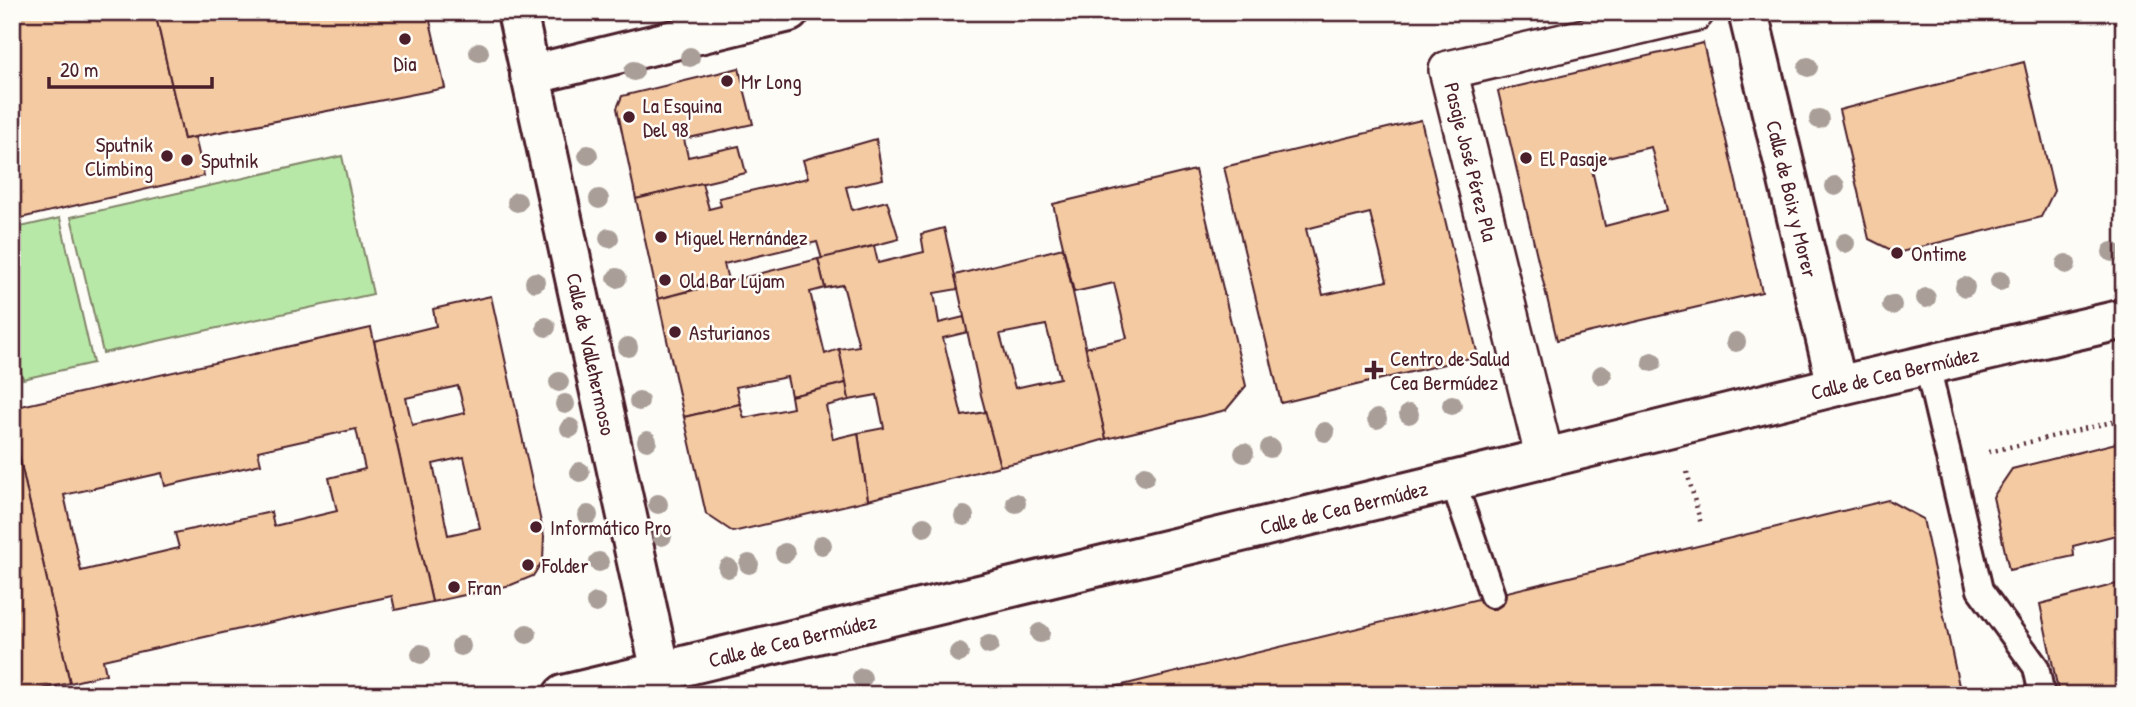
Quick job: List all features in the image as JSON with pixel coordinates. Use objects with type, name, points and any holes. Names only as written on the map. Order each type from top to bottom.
[{"type":"main road","name":"Calle de Vallehermoso","points":[[517,12],[663,683]]},
{"type":"main road","points":[[530,75],[789,12]]},
{"type":"main road","name":"Calle de Boix y Morer","points":[[1748,12],[1837,386]]},
{"type":"main road","name":"Calle de Cea Bermúdez","points":[[563,695],[663,683],[1545,458],[2124,319]]},
{"type":"street","name":"Pasaje José Pérez Pla","points":[[1545,458],[1448,70],[1695,12]]},
{"type":"lane","points":[[1927,365],[1980,590],[2036,667],[2042,695]]},
{"type":"lane","points":[[1453,481],[1492,595]]},
{"type":"path","points":[[1950,461],[2124,419]]},
{"type":"green space","points":[[342,156],[373,294],[103,353],[71,217]]},
{"type":"green space","points":[[60,218],[93,363],[23,379],[12,334],[12,229]]},
{"type":"building","points":[[12,12],[155,12],[184,139],[195,137],[204,176],[12,220]]},
{"type":"building","points":[[155,12],[428,12],[445,88],[184,139]]},
{"type":"building","points":[[1703,43],[1762,292],[1557,340],[1498,91]],"holes":[[[1651,147],[1667,210],[1605,226],[1590,161]]]},
{"type":"building","points":[[2024,62],[2054,191],[2041,217],[1897,253],[1869,239],[1839,110]]},
{"type":"building","points":[[739,68],[753,124],[684,139],[688,157],[739,146],[746,173],[636,199],[617,108],[622,96]]},
{"type":"building","points":[[1421,120],[1478,356],[1281,403],[1224,167]],"holes":[[[1370,213],[1387,281],[1323,295],[1306,229]]]},
{"type":"building","points":[[876,139],[883,179],[846,187],[852,210],[887,201],[899,239],[822,259],[817,242],[724,264],[728,280],[658,299],[636,199],[702,183],[709,209],[721,206],[719,198],[808,178],[803,160]]},
{"type":"building","points":[[1195,170],[1246,386],[1226,410],[1106,439],[1085,348],[1127,338],[1114,283],[1074,292],[1053,204]]},
{"type":"building","points":[[944,228],[958,289],[934,293],[939,323],[964,317],[968,332],[943,338],[962,416],[986,412],[1000,466],[868,500],[858,433],[884,428],[877,395],[849,400],[839,349],[859,346],[843,285],[825,288],[818,259],[874,246],[878,263],[924,252],[921,234]]},
{"type":"building","points":[[1063,248],[1106,439],[1000,466],[981,395],[955,275]],"holes":[[[1046,325],[1060,378],[1015,388],[1000,334]]]},
{"type":"building","points":[[818,259],[825,288],[810,292],[825,354],[839,349],[846,383],[791,396],[787,377],[736,387],[740,404],[684,417],[658,299]]},
{"type":"building","points":[[491,296],[544,536],[543,560],[533,576],[511,585],[432,602],[374,341],[436,326],[433,309]],"holes":[[[458,386],[465,413],[412,425],[406,398]],[[464,457],[480,528],[448,535],[433,464]]]},
{"type":"building","points":[[371,328],[432,602],[395,610],[392,596],[249,627],[103,660],[106,674],[70,683],[12,424],[12,408]],"holes":[[[356,429],[365,469],[329,478],[337,511],[274,526],[271,512],[175,533],[179,548],[81,571],[64,495],[162,473],[165,486],[261,464],[258,451]]]},
{"type":"building","points":[[846,383],[849,400],[826,406],[833,439],[858,433],[868,500],[733,532],[706,514],[684,417],[740,404],[744,418],[793,408],[791,396]]},
{"type":"building","points":[[12,424],[70,683],[13,695],[12,695]]},
{"type":"building","points":[[2124,441],[2124,533],[2073,546],[2074,556],[2009,570],[1993,497],[2012,469]]},
{"type":"building","points":[[1888,500],[1923,519],[1961,695],[1081,695]]},
{"type":"building","points":[[2124,582],[2124,695],[2059,695],[2040,604]]},
{"type":"place","name":"Dia","points":[[405,39]]},
{"type":"place","name":"Mr Long","points":[[727,81]]},
{"type":"place","name":"La Esquina Del 98","points":[[629,117]]},
{"type":"place","name":"Sputnik Climbing","points":[[167,156]]},
{"type":"place","name":"El Pasaje","points":[[1526,158]]},
{"type":"place","name":"Sputnik","points":[[187,160]]},
{"type":"place","name":"Miguel Hernández","points":[[661,237]]},
{"type":"place","name":"Ontime","points":[[1897,253]]},
{"type":"place","name":"Old Bar Lujam","points":[[665,280]]},
{"type":"place","name":"Asturianos","points":[[675,332]]},
{"type":"place","name":"Centro de Salud Cea Bermúdez","points":[[1374,370]]},
{"type":"place","name":"Informático Pro","points":[[536,527]]},
{"type":"place","name":"Folder","points":[[528,565]]},
{"type":"place","name":"Fran","points":[[454,587]]}]
